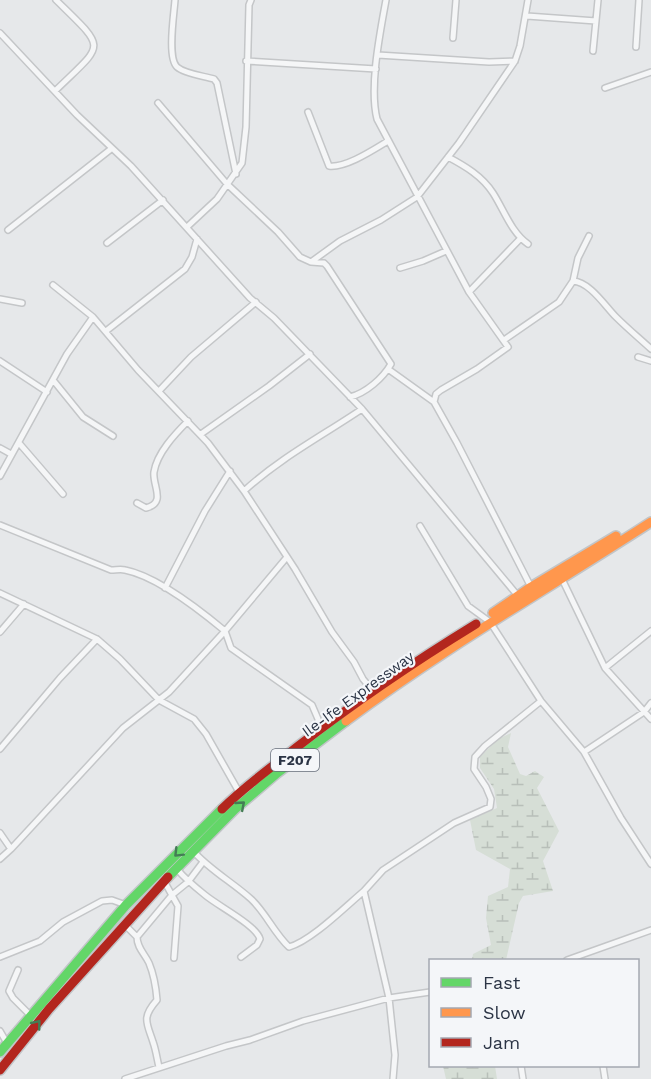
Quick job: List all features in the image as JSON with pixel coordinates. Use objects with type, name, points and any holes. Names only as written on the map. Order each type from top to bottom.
[{"type":"main road","name":"Ile-Ife Expressway","points":[[0,1052],[126,905],[239,792],[319,731],[401,680],[488,620],[531,587],[651,514]]},
{"type":"main road","name":"Ile-Ife Expressway","points":[[0,1070],[49,1009],[124,924],[193,851],[235,809],[372,690],[411,663],[562,579],[651,522]]},
{"type":"street","points":[[55,92],[87,60],[95,48],[95,43],[89,33],[56,0]]},
{"type":"street","points":[[175,0],[173,62],[179,69],[214,79],[217,83],[236,174]]},
{"type":"street","points":[[188,227],[217,200],[242,163],[245,152],[246,61],[251,0]]},
{"type":"street","points":[[386,0],[376,69],[375,111],[417,197],[469,292],[508,347],[441,390],[436,394],[434,402]]},
{"type":"street","points":[[453,39],[456,0]]},
{"type":"street","points":[[311,262],[340,241],[381,220],[417,197],[515,61],[528,0]]},
{"type":"street","points":[[593,51],[598,0]]},
{"type":"street","points":[[636,46],[639,0]]},
{"type":"street","points":[[526,16],[596,21]]},
{"type":"street","points":[[0,33],[111,149],[131,166],[256,302],[363,409],[518,596]]},
{"type":"street","points":[[378,55],[481,62],[515,61]]},
{"type":"street","points":[[246,61],[376,69]]},
{"type":"street","points":[[605,88],[651,72]]},
{"type":"street","points":[[158,103],[227,184],[300,256],[311,262],[324,263],[327,266],[389,359],[391,364],[388,369],[365,391],[350,397]]},
{"type":"street","points":[[308,112],[329,166],[334,167],[356,159],[388,141]]},
{"type":"street","points":[[8,230],[111,149]]},
{"type":"street","points":[[448,157],[482,179],[493,193],[520,239],[528,244]]},
{"type":"street","points":[[106,243],[163,200]]},
{"type":"street","points":[[504,340],[559,302],[573,281],[578,258],[589,236]]},
{"type":"street","points":[[106,331],[185,269],[192,257],[197,238]]},
{"type":"street","points":[[469,292],[520,239]]},
{"type":"street","points":[[400,268],[423,261],[446,250]]},
{"type":"street","points":[[573,281],[578,281],[588,288],[651,349]]},
{"type":"street","points":[[53,285],[93,317],[138,370],[201,434],[244,491],[332,632],[372,690]]},
{"type":"street","points":[[0,299],[22,303]]},
{"type":"street","points":[[159,391],[191,357],[256,302]]},
{"type":"street","points":[[0,476],[67,354],[93,317]]},
{"type":"street","points":[[201,434],[310,354]]},
{"type":"street","points":[[638,357],[651,361]]},
{"type":"street","points":[[0,361],[47,392]]},
{"type":"street","points":[[388,369],[434,402],[531,587]]},
{"type":"street","points":[[53,380],[84,417],[113,436]]},
{"type":"street","points":[[244,491],[263,473],[289,454],[315,441],[363,409]]},
{"type":"street","points":[[137,503],[146,508],[155,503],[158,492],[153,473],[163,451],[188,421]]},
{"type":"street","points":[[19,443],[63,494]]},
{"type":"street","points":[[0,448],[11,454]]},
{"type":"street","points":[[165,588],[205,511],[230,471]]},
{"type":"street","points":[[0,525],[111,570],[124,569],[165,588],[206,615],[225,632],[231,648],[312,705],[318,719],[319,731]]},
{"type":"street","points":[[420,526],[468,606],[488,620],[541,701],[584,752],[621,818],[651,864]]},
{"type":"street","points":[[0,859],[123,728],[184,678],[286,557]]},
{"type":"street","points":[[562,579],[605,668],[651,719]]},
{"type":"street","points":[[0,593],[97,639],[120,659],[159,700],[194,719],[206,734],[239,792]]},
{"type":"street","points":[[0,632],[24,604]]},
{"type":"street","points":[[605,668],[651,631]]},
{"type":"street","points":[[0,749],[60,678],[97,639]]},
{"type":"street","points":[[193,851],[203,862],[252,900],[289,947],[296,945],[311,936],[364,891],[383,870],[454,823],[490,807],[491,799],[486,787],[474,769],[475,758],[485,746],[541,701]]},
{"type":"street","points":[[584,752],[644,712],[651,703]]},
{"type":"street","points":[[0,833],[11,849]]},
{"type":"street","points":[[159,1067],[155,1047],[147,1028],[146,1017],[157,1000],[155,978],[137,943],[137,937],[172,895],[188,882],[203,862]]},
{"type":"street","points":[[177,869],[188,882],[258,933],[260,939],[257,945],[241,957]]},
{"type":"street","points":[[164,881],[178,906],[174,957]]},
{"type":"street","points":[[364,891],[389,998],[395,1055],[393,1079]]},
{"type":"street","points":[[0,957],[40,941],[63,922],[102,901],[112,900],[126,905]]},
{"type":"street","points":[[124,924],[137,937]]},
{"type":"street","points":[[570,959],[651,930]]},
{"type":"street","points":[[590,953],[591,959]]},
{"type":"street","points":[[18,970],[9,991],[31,1016]]},
{"type":"street","points":[[125,1079],[303,1021],[389,998],[429,992]]},
{"type":"street","points":[[0,1033],[7,1043]]},
{"type":"green space","points":[[511,733],[508,747],[520,774],[526,776],[535,771],[544,777],[537,788],[559,831],[543,861],[553,891],[523,896],[519,903],[506,959],[472,959],[473,954],[491,945],[486,918],[488,896],[508,887],[510,869],[476,850],[470,820],[497,808],[494,789],[480,768],[480,757],[498,739]]},
{"type":"green space","points":[[443,1067],[495,1067],[497,1079],[446,1079]]},
{"type":"traffic: fast","points":[[168,877],[235,809],[276,774],[346,721]]},
{"type":"traffic: fast","points":[[0,1052],[126,905],[222,809]]},
{"type":"traffic: slow","points":[[346,721],[459,643],[651,522]]},
{"type":"traffic: slow","points":[[493,613],[531,587],[616,536]]},
{"type":"traffic: jam","points":[[222,809],[240,792],[341,714],[476,624]]},
{"type":"traffic: jam","points":[[0,1070],[49,1009],[168,877]]}]
